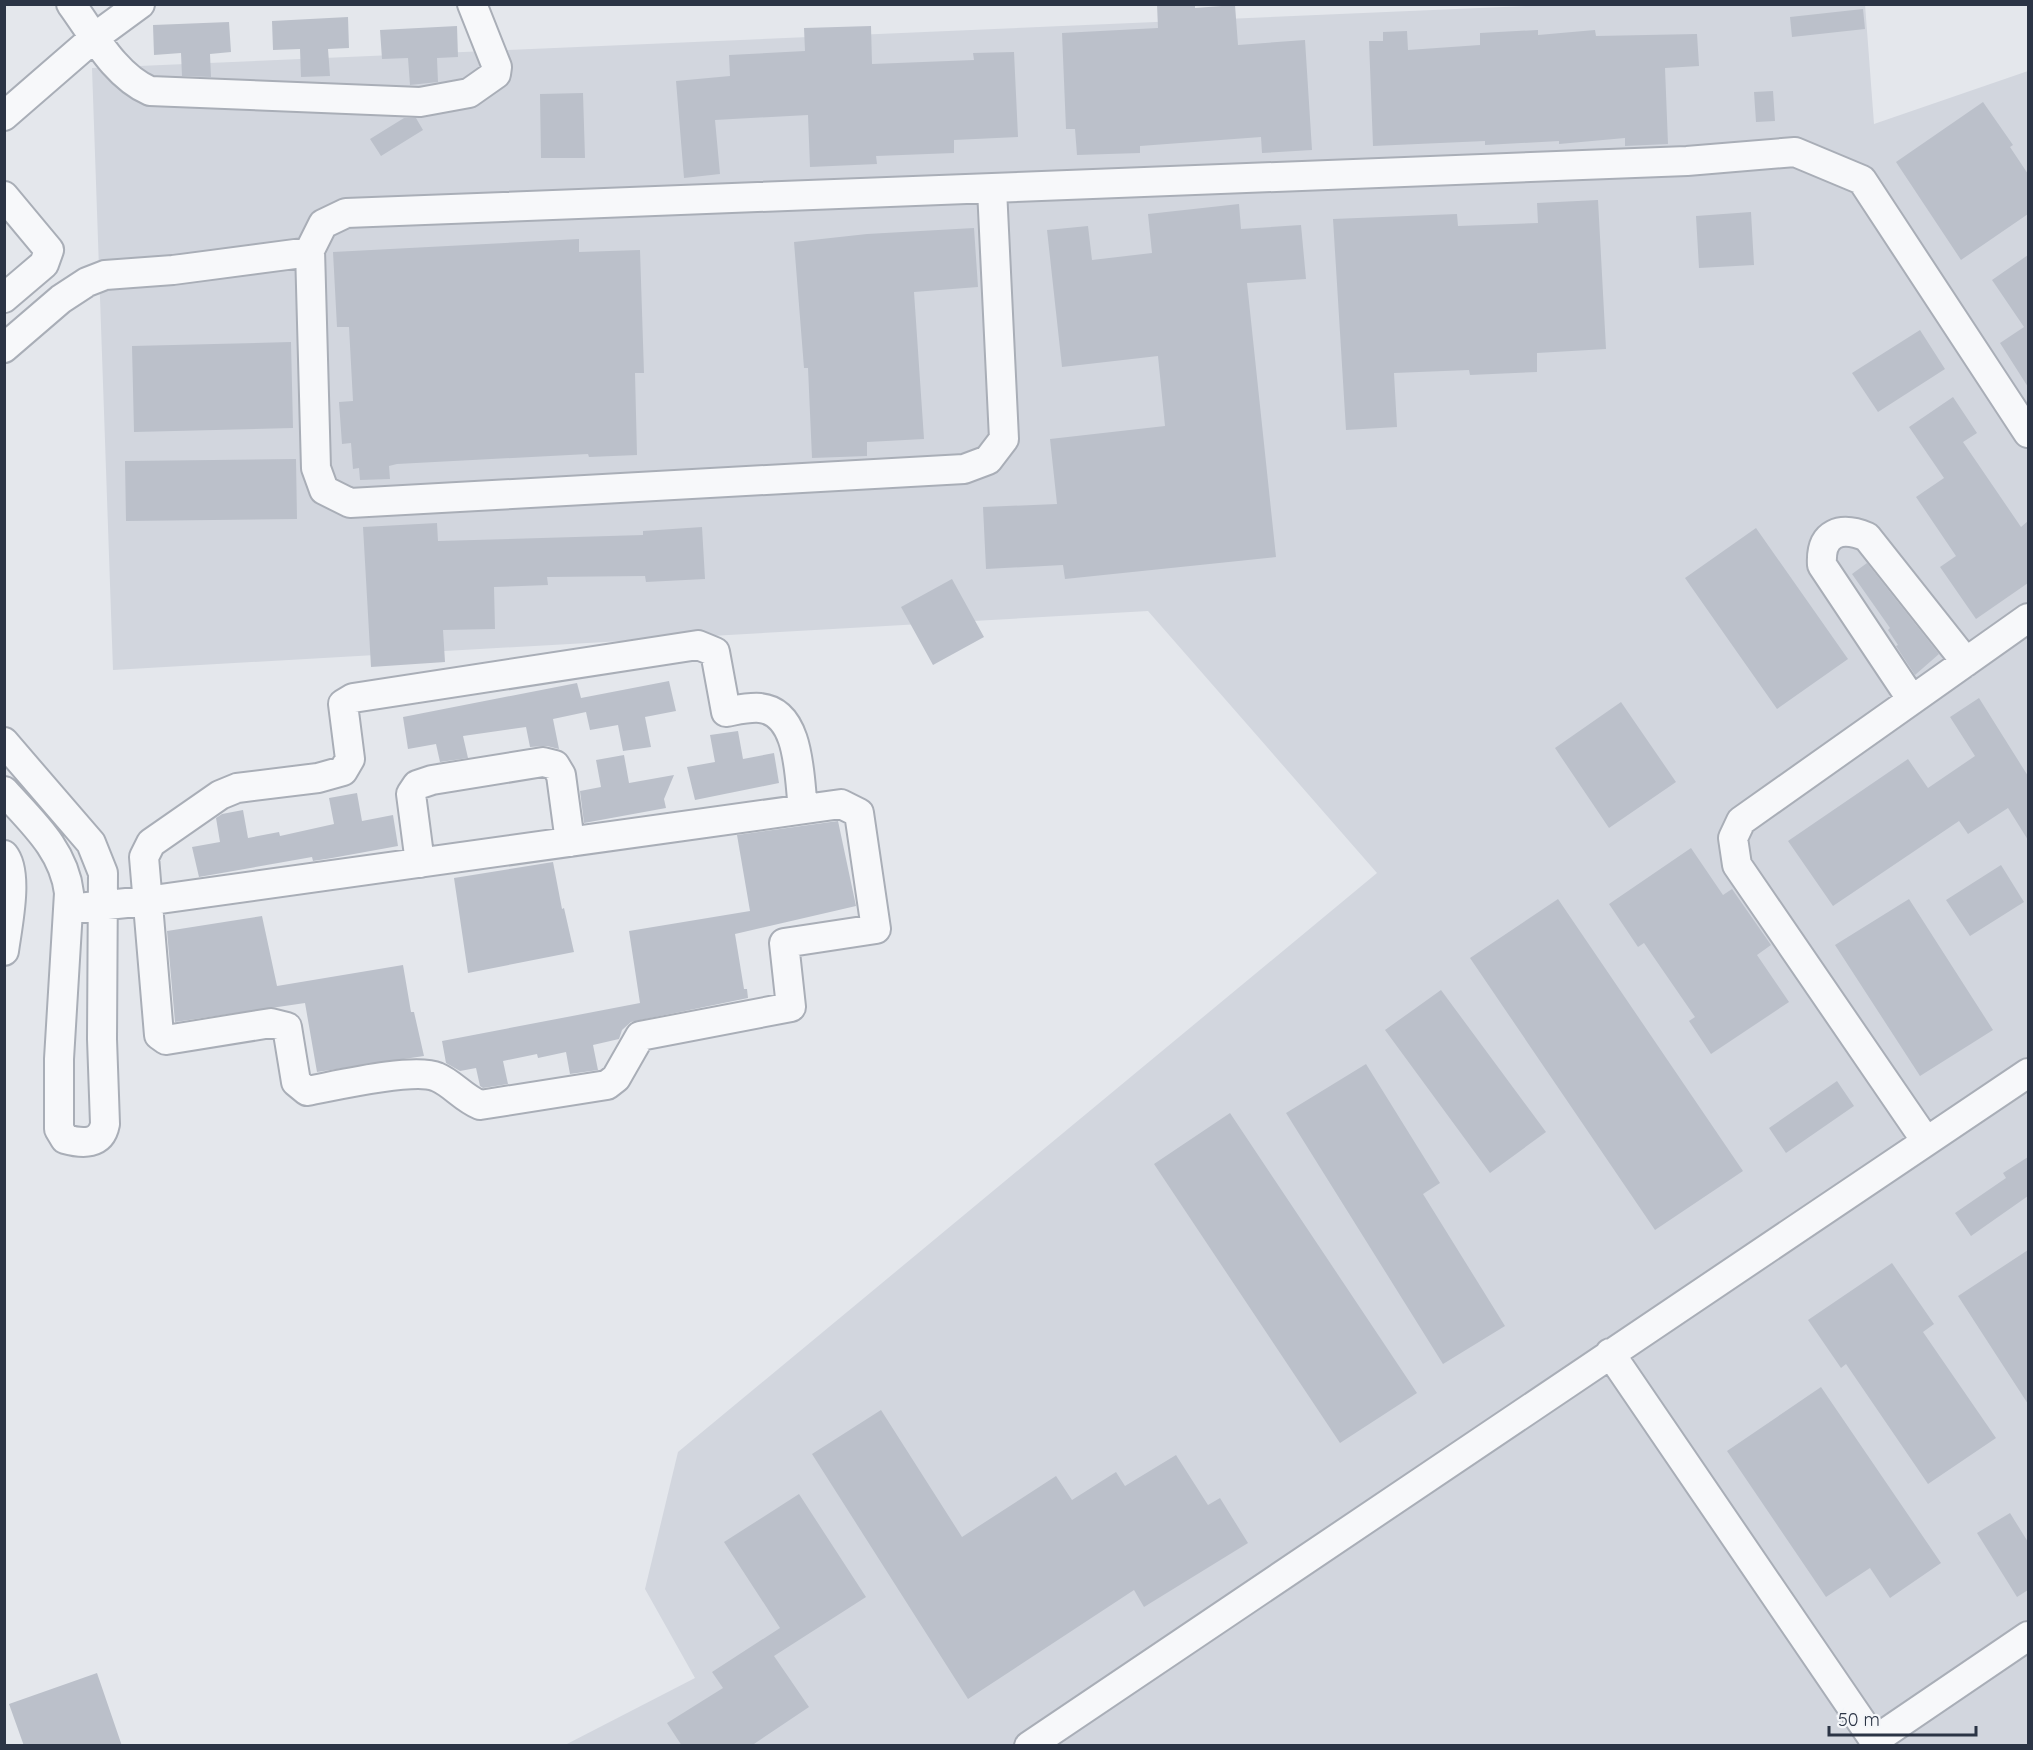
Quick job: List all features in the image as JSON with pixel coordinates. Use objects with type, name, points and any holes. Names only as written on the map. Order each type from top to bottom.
[{"type":"street","points":[[71,4],[125,75],[137,85],[150,91],[420,102],[469,93],[496,74],[497,67],[472,4]]},
{"type":"street","points":[[4,116],[95,37],[140,4]]},
{"type":"street","points":[[992,189],[1004,439],[988,460],[964,469],[350,503],[324,490],[316,468],[310,252],[323,224],[346,213],[1687,161],[1795,152],[1862,180],[2028,433]]},
{"type":"street","points":[[4,196],[49,250],[44,264],[4,297]]},
{"type":"street","points":[[4,348],[61,298],[87,282],[105,275],[172,270],[310,252]]},
{"type":"street","points":[[1912,700],[1822,565],[1821,554],[1826,541],[1838,532],[1851,530],[1867,537],[1966,662]]},
{"type":"street","points":[[1926,1141],[1737,865],[1733,838],[1741,821],[2028,618]]},
{"type":"street","points":[[68,909],[103,907],[146,901],[420,862],[842,804],[859,813],[876,929],[784,943],[791,1008],[640,1036],[616,1078],[607,1085],[480,1105],[465,1099],[438,1077],[418,1073],[307,1091],[296,1082],[287,1027],[271,1023],[166,1040],[159,1035],[146,901],[144,857],[151,843],[220,795],[237,788],[318,778],[343,771],[350,759],[343,704],[353,698],[698,645],[715,652],[726,711],[760,708],[775,713],[793,734],[802,809]]},
{"type":"street","points":[[4,742],[98,856],[104,873],[105,1124],[103,1135],[95,1141],[80,1143],[65,1139],[59,1129],[59,1070],[68,909],[67,874],[57,853],[4,791]]},
{"type":"street","points":[[420,862],[411,794],[417,785],[432,780],[543,762],[555,765],[561,775],[570,842]]},
{"type":"street","points":[[4,855],[9,861],[13,876],[4,951]]},
{"type":"street","points":[[59,1070],[103,1069]]},
{"type":"street","points":[[1029,1746],[2028,1073]]},
{"type":"street","points":[[1610,1353],[1877,1743],[2028,1636]]},
{"type":"shaded area","points":[[1865,4],[1874,124],[2028,71],[2028,1745],[565,1745],[695,1678],[645,1589],[678,1452],[1377,873],[1148,611],[113,670],[92,68],[1549,5]]},
{"type":"building","points":[[1157,4],[1195,4],[1195,8],[1235,5],[1238,45],[1305,40],[1312,150],[1262,153],[1261,137],[1140,146],[1140,153],[1077,155],[1075,129],[1066,129],[1062,33],[1158,28]]},
{"type":"building","points":[[1863,9],[1865,29],[1792,37],[1790,17]]},
{"type":"building","points":[[348,17],[349,48],[328,49],[330,76],[301,77],[300,49],[273,50],[272,21]]},
{"type":"building","points":[[229,22],[231,52],[210,54],[211,77],[182,76],[181,53],[154,55],[153,25]]},
{"type":"building","points":[[457,26],[458,57],[437,58],[438,82],[410,85],[408,58],[382,59],[380,30]]},
{"type":"building","points":[[871,26],[872,64],[974,60],[973,53],[1014,52],[1018,137],[954,140],[954,153],[876,156],[877,164],[810,167],[808,115],[715,120],[720,174],[684,178],[676,81],[730,76],[729,55],[805,51],[804,28]]},
{"type":"building","points":[[1538,30],[1538,35],[1595,30],[1596,36],[1697,34],[1699,66],[1665,68],[1668,144],[1625,146],[1625,138],[1559,144],[1559,141],[1485,145],[1485,141],[1373,146],[1369,41],[1383,41],[1383,32],[1407,31],[1408,50],[1480,45],[1480,33]]},
{"type":"building","points":[[1773,91],[1775,121],[1756,122],[1754,92]]},
{"type":"building","points":[[583,93],[585,158],[541,158],[540,94]]},
{"type":"building","points":[[1983,102],[2013,145],[2010,147],[2028,174],[2028,214],[1961,260],[1896,162]]},
{"type":"building","points":[[404,118],[416,118],[423,130],[381,156],[370,139]]},
{"type":"building","points":[[1598,200],[1606,349],[1537,353],[1537,372],[1470,375],[1469,370],[1394,373],[1397,427],[1346,430],[1333,219],[1457,214],[1458,226],[1538,223],[1537,203]]},
{"type":"building","points":[[1239,204],[1241,229],[1301,225],[1306,279],[1247,283],[1276,557],[1065,579],[1063,565],[986,569],[983,507],[1057,504],[1050,439],[1165,426],[1158,356],[1062,367],[1047,230],[1088,226],[1092,260],[1152,253],[1148,214]]},
{"type":"building","points":[[1751,212],[1754,265],[1699,268],[1696,216]]},
{"type":"building","points":[[974,228],[978,287],[914,292],[924,439],[867,442],[867,456],[812,458],[808,368],[804,368],[794,242],[867,234]]},
{"type":"building","points":[[579,239],[579,252],[640,250],[644,373],[635,373],[637,455],[589,457],[588,454],[397,464],[389,466],[390,479],[360,480],[359,468],[353,469],[351,443],[342,444],[339,402],[353,401],[349,327],[337,327],[333,252]]},
{"type":"building","points":[[2028,255],[2028,387],[2000,343],[2024,327],[1992,280]]},
{"type":"building","points":[[1920,330],[1945,369],[1878,412],[1852,373]]},
{"type":"building","points":[[291,342],[293,428],[134,432],[132,346]]},
{"type":"building","points":[[1953,397],[1977,433],[1963,442],[2021,527],[2028,521],[2028,583],[1976,619],[1940,567],[1956,556],[1916,497],[1944,478],[1909,427]]},
{"type":"building","points":[[296,459],[297,519],[126,521],[125,461]]},
{"type":"building","points":[[437,523],[438,541],[643,535],[643,531],[702,527],[705,579],[646,582],[645,576],[547,577],[548,585],[494,587],[495,629],[443,630],[445,662],[371,667],[363,527]]},
{"type":"building","points":[[1756,528],[1848,659],[1777,709],[1685,578]]},
{"type":"building","points":[[1867,563],[1939,654],[1915,675],[1896,646],[1898,645],[1888,630],[1890,628],[1852,574]]},
{"type":"building","points":[[952,579],[984,637],[933,665],[901,607]]},
{"type":"building","points":[[669,681],[676,711],[645,717],[651,747],[623,751],[618,725],[590,730],[586,712],[553,719],[559,749],[547,746],[530,747],[526,727],[463,736],[468,758],[440,762],[436,744],[408,749],[403,717],[577,683],[581,698]]},
{"type":"building","points":[[1979,698],[2028,776],[2028,840],[2008,808],[1968,834],[1959,821],[1833,906],[1788,841],[1908,759],[1928,788],[1975,756],[1950,717]]},
{"type":"building","points":[[1621,702],[1676,782],[1609,828],[1555,748]]},
{"type":"building","points":[[738,731],[743,759],[774,753],[779,783],[695,800],[687,767],[715,762],[710,735]]},
{"type":"building","points":[[624,755],[629,783],[674,775],[664,799],[666,808],[584,823],[580,791],[601,787],[596,760]]},
{"type":"building","points":[[357,793],[362,821],[393,815],[398,846],[313,861],[312,857],[199,877],[192,847],[220,842],[216,818],[222,814],[243,810],[248,838],[279,832],[280,836],[334,824],[329,798]]},
{"type":"building","points":[[838,821],[856,906],[735,934],[744,989],[747,989],[748,998],[631,1022],[622,1030],[619,1039],[593,1045],[598,1070],[570,1074],[566,1052],[538,1058],[537,1054],[503,1061],[508,1084],[483,1088],[480,1086],[476,1068],[460,1071],[446,1063],[442,1041],[640,1003],[629,931],[750,911],[737,835]]},
{"type":"building","points":[[1691,848],[1723,895],[1732,889],[1771,945],[1757,955],[1789,1002],[1711,1054],[1689,1021],[1695,1017],[1644,943],[1638,947],[1609,904]]},
{"type":"building","points":[[553,862],[562,909],[564,908],[574,952],[468,973],[454,878]]},
{"type":"building","points":[[2001,865],[2024,902],[1970,936],[1946,900]]},
{"type":"building","points":[[1558,899],[1743,1171],[1655,1230],[1470,958]]},
{"type":"building","points":[[1909,899],[1993,1030],[1920,1076],[1835,945]]},
{"type":"building","points":[[262,916],[277,986],[403,965],[411,1012],[414,1012],[424,1056],[317,1072],[305,1003],[175,1022],[167,931]]},
{"type":"building","points":[[1441,990],[1546,1132],[1490,1173],[1385,1030]]},
{"type":"building","points":[[1366,1064],[1440,1183],[1423,1194],[1505,1326],[1443,1364],[1286,1113]]},
{"type":"building","points":[[1837,1081],[1854,1106],[1786,1153],[1769,1128]]},
{"type":"building","points":[[1230,1113],[1417,1393],[1340,1443],[1154,1164]]},
{"type":"building","points":[[2028,1157],[2028,1196],[1971,1236],[1955,1213],[2006,1178],[2003,1173]]},
{"type":"building","points":[[2028,1250],[2028,1404],[1958,1296]]},
{"type":"building","points":[[1892,1263],[1934,1324],[1923,1332],[1996,1438],[1928,1484],[1846,1364],[1841,1368],[1808,1320]]},
{"type":"building","points":[[1821,1387],[1941,1563],[1890,1598],[1870,1568],[1826,1597],[1727,1451]]},
{"type":"building","points":[[881,1410],[962,1537],[1056,1476],[1072,1500],[1116,1472],[1125,1486],[1176,1455],[1208,1505],[1220,1498],[1248,1543],[1144,1607],[1134,1590],[968,1699],[812,1454]]},
{"type":"building","points":[[799,1494],[866,1597],[774,1656],[809,1707],[751,1746],[682,1746],[667,1723],[723,1688],[712,1672],[780,1628],[724,1542]]},
{"type":"building","points":[[2010,1513],[2028,1542],[2028,1590],[2017,1597],[1977,1533]]},
{"type":"building","points":[[97,1673],[122,1746],[24,1746],[9,1704]]}]
